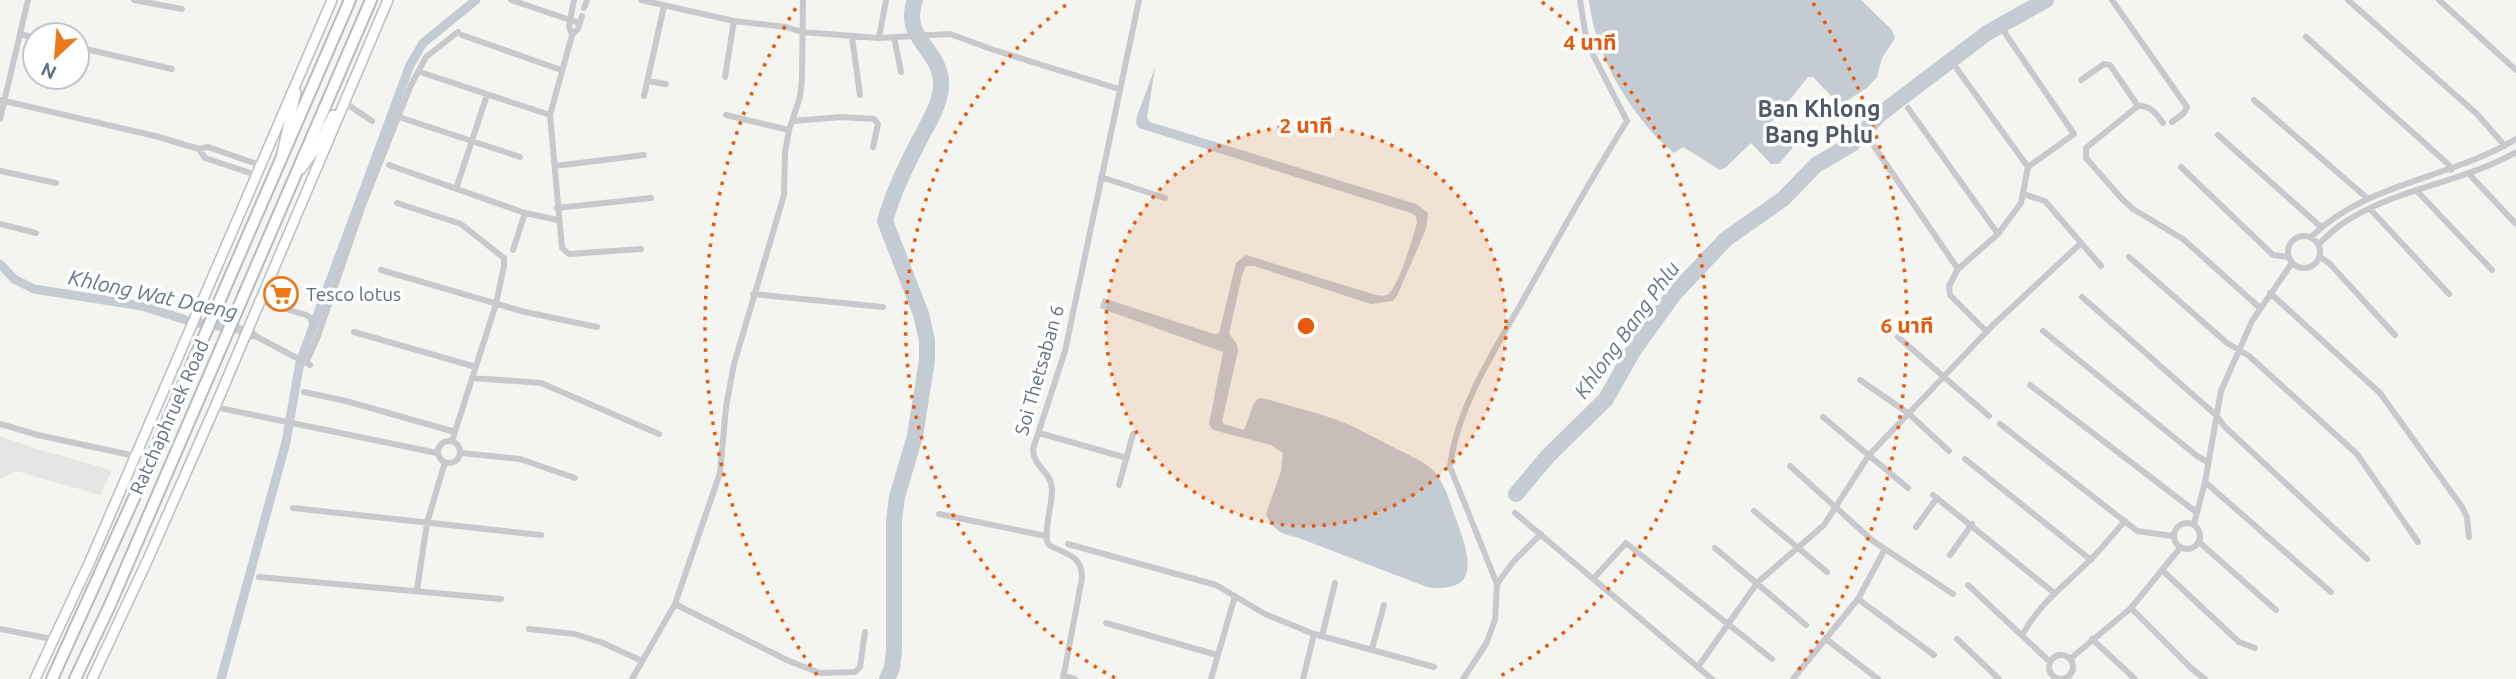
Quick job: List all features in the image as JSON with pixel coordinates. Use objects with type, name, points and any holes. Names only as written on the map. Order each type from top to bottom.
[{"type":"main road","name":"Ratchaphruek Road","points":[[38,679],[52,639],[91,559],[332,0]]},
{"type":"main road","name":"Ratchaphruek Road","points":[[52,679],[134,498],[350,0]]},
{"type":"main road","name":"Ratchaphruek Road","points":[[75,679],[110,605],[371,0]]},
{"type":"main road","name":"Ratchaphruek Road","points":[[92,679],[149,559],[388,0]]},
{"type":"main road","points":[[281,158],[297,82]]},
{"type":"main road","points":[[298,172],[312,154],[349,90]]},
{"type":"street","points":[[0,119],[2,101],[28,0]]},
{"type":"street","points":[[134,0],[182,9]]},
{"type":"street","points":[[511,0],[570,19],[582,16]]},
{"type":"street","points":[[572,35],[570,19],[574,0]]},
{"type":"street","points":[[587,0],[572,35],[550,116],[562,248],[569,254],[641,249]]},
{"type":"street","points":[[641,0],[734,21],[786,27],[802,32],[879,38],[950,34],[1119,89]]},
{"type":"street","points":[[632,679],[675,604],[720,473],[726,407],[734,363],[784,195],[785,152],[800,97],[802,79],[803,0]]},
{"type":"street","points":[[879,38],[886,0]]},
{"type":"street","name":"Soi Thetsaban 6","points":[[1046,536],[1052,489],[1049,478],[1033,459],[1033,449],[1065,351],[1139,0]]},
{"type":"street","points":[[1463,679],[1486,644],[1495,620],[1497,584],[1450,467],[1452,447],[1467,406],[1490,359],[1627,121],[1587,43],[1580,0]]},
{"type":"street","points":[[2112,0],[2187,107],[2185,113],[2172,122]]},
{"type":"street","points":[[2348,0],[2477,114],[2505,146]]},
{"type":"street","points":[[2439,0],[2516,70]]},
{"type":"street","points":[[644,96],[664,6]]},
{"type":"street","points":[[724,77],[734,21]]},
{"type":"street","points":[[1987,332],[1950,295],[1949,286],[1958,270],[1998,234],[2021,202],[2028,167],[2074,134],[2005,33]]},
{"type":"street","points":[[246,331],[307,363],[362,208],[411,85],[426,57],[460,34],[561,70]]},
{"type":"street","points":[[852,37],[860,95]]},
{"type":"street","points":[[894,37],[901,72]]},
{"type":"street","points":[[2306,37],[2448,164],[2454,178]]},
{"type":"street","points":[[91,50],[172,69]]},
{"type":"street","points":[[2081,80],[2104,64],[2110,65],[2138,106]]},
{"type":"street","points":[[1957,69],[2028,167]]},
{"type":"street","points":[[423,73],[550,116]]},
{"type":"street","points":[[648,81],[666,83]]},
{"type":"street","points":[[456,188],[487,95]]},
{"type":"street","points":[[2254,100],[2367,198]]},
{"type":"street","points":[[2,101],[199,149],[208,147],[260,165]]},
{"type":"street","points":[[344,102],[372,121]]},
{"type":"street","points":[[2163,123],[2150,108],[2138,106],[2086,148],[2086,158],[2133,209],[2183,239],[2260,308]]},
{"type":"street","points":[[1908,108],[1998,234]]},
{"type":"street","points":[[726,115],[789,130]]},
{"type":"street","points":[[793,121],[841,117],[874,119],[878,124],[873,147]]},
{"type":"street","points":[[402,118],[520,157]]},
{"type":"street","points":[[2218,135],[2321,227]]},
{"type":"street","points":[[1869,139],[1958,270]]},
{"type":"street","points":[[2311,237],[2333,217],[2367,198],[2450,168],[2516,139]]},
{"type":"street","points":[[199,149],[205,158],[256,175]]},
{"type":"street","points":[[2319,244],[2339,226],[2370,209],[2416,190],[2469,174],[2516,152]]},
{"type":"street","points":[[555,166],[645,155]]},
{"type":"street","points":[[389,165],[525,213],[558,220]]},
{"type":"street","points":[[2181,167],[2273,255],[2291,260],[2305,268],[2316,263],[2320,257],[2319,244],[2311,237],[2304,236],[2293,241],[2290,246],[2291,260],[2238,349],[2221,391],[2205,482],[2196,512],[2194,524],[2199,532],[2199,542],[2191,549],[2180,548],[2173,536],[2175,530],[2182,523],[2194,524]]},
{"type":"street","points":[[0,172],[56,183]]},
{"type":"street","points":[[2469,174],[2516,224]]},
{"type":"street","points":[[1101,177],[1165,198]]},
{"type":"street","points":[[2416,190],[2492,270]]},
{"type":"street","points":[[2023,194],[2045,201],[2101,266]]},
{"type":"street","points":[[557,208],[652,198]]},
{"type":"street","points":[[397,203],[461,224],[504,258],[496,304],[452,441]]},
{"type":"street","points":[[2370,209],[2449,294]]},
{"type":"street","points":[[513,250],[525,213]]},
{"type":"street","points":[[0,224],[36,233]]},
{"type":"street","points":[[1698,667],[1757,583],[1824,525],[1869,456],[1943,376],[2081,243]]},
{"type":"street","points":[[2129,257],[2227,344],[2238,349],[2298,398],[2357,454],[2418,542]]},
{"type":"street","points":[[2320,257],[2329,263],[2395,335]]},
{"type":"street","points":[[381,270],[496,304],[597,327]]},
{"type":"street","points":[[2270,293],[2381,393],[2462,507],[2467,517],[2469,537]]},
{"type":"street","points":[[753,294],[883,307]]},
{"type":"street","points":[[2082,297],[2216,415],[2224,426],[2367,559]]},
{"type":"street","points":[[260,301],[306,315],[311,318],[312,326]]},
{"type":"street","points":[[2043,331],[2197,456],[2208,462]]},
{"type":"street","points":[[354,332],[476,367]]},
{"type":"street","points":[[1898,337],[1989,416]]},
{"type":"street","points":[[472,378],[541,383],[659,434]]},
{"type":"street","points":[[1860,380],[1908,413],[1949,451]]},
{"type":"street","points":[[2030,385],[2196,512]]},
{"type":"street","points":[[304,392],[455,432]]},
{"type":"street","points":[[215,407],[438,453],[445,462]]},
{"type":"street","points":[[1823,417],[1908,488]]},
{"type":"street","points":[[0,424],[135,456]]},
{"type":"street","points":[[2000,424],[2141,533],[2173,536]]},
{"type":"street","points":[[1039,433],[1128,458]]},
{"type":"street","points":[[1119,485],[1133,434]]},
{"type":"street","points":[[438,453],[442,443],[452,441],[460,447],[461,453],[455,461],[445,462]]},
{"type":"street","points":[[461,453],[520,459],[575,478]]},
{"type":"street","points":[[1965,459],[2091,560]]},
{"type":"street","points":[[416,590],[427,523],[445,462]]},
{"type":"street","points":[[1790,466],[1885,549],[1953,594]]},
{"type":"street","points":[[2205,482],[2331,592]]},
{"type":"street","points":[[1916,527],[1935,496],[2053,592]]},
{"type":"street","points":[[293,508],[541,535]]},
{"type":"street","points":[[1754,511],[1827,572]]},
{"type":"street","points":[[1515,513],[1712,679]]},
{"type":"street","points":[[939,514],[1046,536],[1049,545],[1076,559],[1082,566],[1063,677],[1075,679]]},
{"type":"street","points":[[2022,635],[2035,613],[2053,592],[2091,560],[2124,521]]},
{"type":"street","points":[[1950,555],[1972,524]]},
{"type":"street","points":[[1497,584],[1513,562],[1541,534]]},
{"type":"street","points":[[2199,542],[2277,610]]},
{"type":"street","points":[[1594,579],[1626,543],[1772,659]]},
{"type":"street","points":[[1068,544],[1216,585],[1265,614],[1318,635],[1434,667]]},
{"type":"street","points":[[1715,548],[1806,625]]},
{"type":"street","points":[[2070,659],[2131,608],[2180,548]]},
{"type":"street","points":[[1793,679],[1858,599],[1885,549]]},
{"type":"street","points":[[2163,571],[2239,642],[2255,648]]},
{"type":"street","points":[[259,577],[501,599]]},
{"type":"street","points":[[1303,679],[1335,583]]},
{"type":"street","points":[[1968,585],[2050,662]]},
{"type":"street","points":[[1211,679],[1235,596]]},
{"type":"street","points":[[1858,599],[1934,654]]},
{"type":"street","points":[[675,604],[789,661],[820,673],[855,672],[860,667],[865,632]]},
{"type":"street","points":[[1372,649],[1384,605]]},
{"type":"street","points":[[2131,608],[2205,679]]},
{"type":"street","points":[[1106,623],[1217,655]]},
{"type":"street","points":[[0,629],[52,639]]},
{"type":"street","points":[[529,629],[575,634],[603,643],[642,661]]},
{"type":"street","points":[[1826,639],[1878,679]]},
{"type":"street","points":[[1957,639],[1999,679]]},
{"type":"street","points":[[2092,639],[2135,679]]},
{"type":"street","points":[[2057,655],[2070,659],[2071,672],[2065,679],[2050,677],[2050,662],[2057,655]]},
{"type":"shaded area","points":[[1589,0],[1861,0],[1892,30],[1895,38],[1882,58],[1877,77],[1867,88],[1843,103],[1835,100],[1813,77],[1808,77],[1771,123],[1775,131],[1793,147],[1779,164],[1771,164],[1751,143],[1720,170],[1683,147],[1674,153],[1658,139],[1630,104],[1598,42]]},
{"type":"shaded area","points":[[1155,68],[1147,118],[1150,122],[1416,204],[1428,213],[1426,229],[1393,301],[1371,304],[1254,266],[1246,266],[1229,334],[1237,344],[1238,351],[1222,421],[1244,430],[1254,403],[1259,398],[1270,400],[1344,423],[1429,466],[1444,487],[1465,545],[1467,568],[1464,578],[1457,584],[1445,588],[1427,587],[1278,530],[1266,514],[1281,471],[1283,453],[1271,445],[1217,431],[1209,424],[1223,352],[1100,308],[1103,298],[1214,334],[1219,333],[1236,263],[1246,255],[1376,295],[1386,295],[1396,283],[1417,223],[1416,216],[1411,213],[1139,128],[1136,123],[1137,116]]},
{"type":"shaded area","points":[[0,436],[112,470],[100,495],[16,471],[0,479]]},
{"type":"waterway","points":[[221,679],[286,442],[300,362],[410,65],[423,43],[476,0]]},
{"type":"waterway","points":[[887,679],[892,668],[894,651],[894,521],[897,497],[915,436],[927,360],[927,340],[921,314],[885,221],[901,178],[936,107],[941,88],[936,63],[913,25],[915,0]]},
{"type":"waterway","name":"Khlong Bang Phlu","points":[[1516,494],[1548,456],[1606,399],[1633,351],[1674,294],[1726,239],[1783,199],[1816,165],[1852,144],[1879,115],[1987,33],[2046,0]]},
{"type":"waterway","name":"Khlong Wat Daeng","points":[[0,264],[14,279],[34,289],[142,306],[192,322],[238,329],[253,335]]},
{"type":"place","name":"Tesco lotus","points":[[281,294]]},
{"type":"district","name":"Ban Khlong Bang Phlu","points":[[1819,122]]}]
